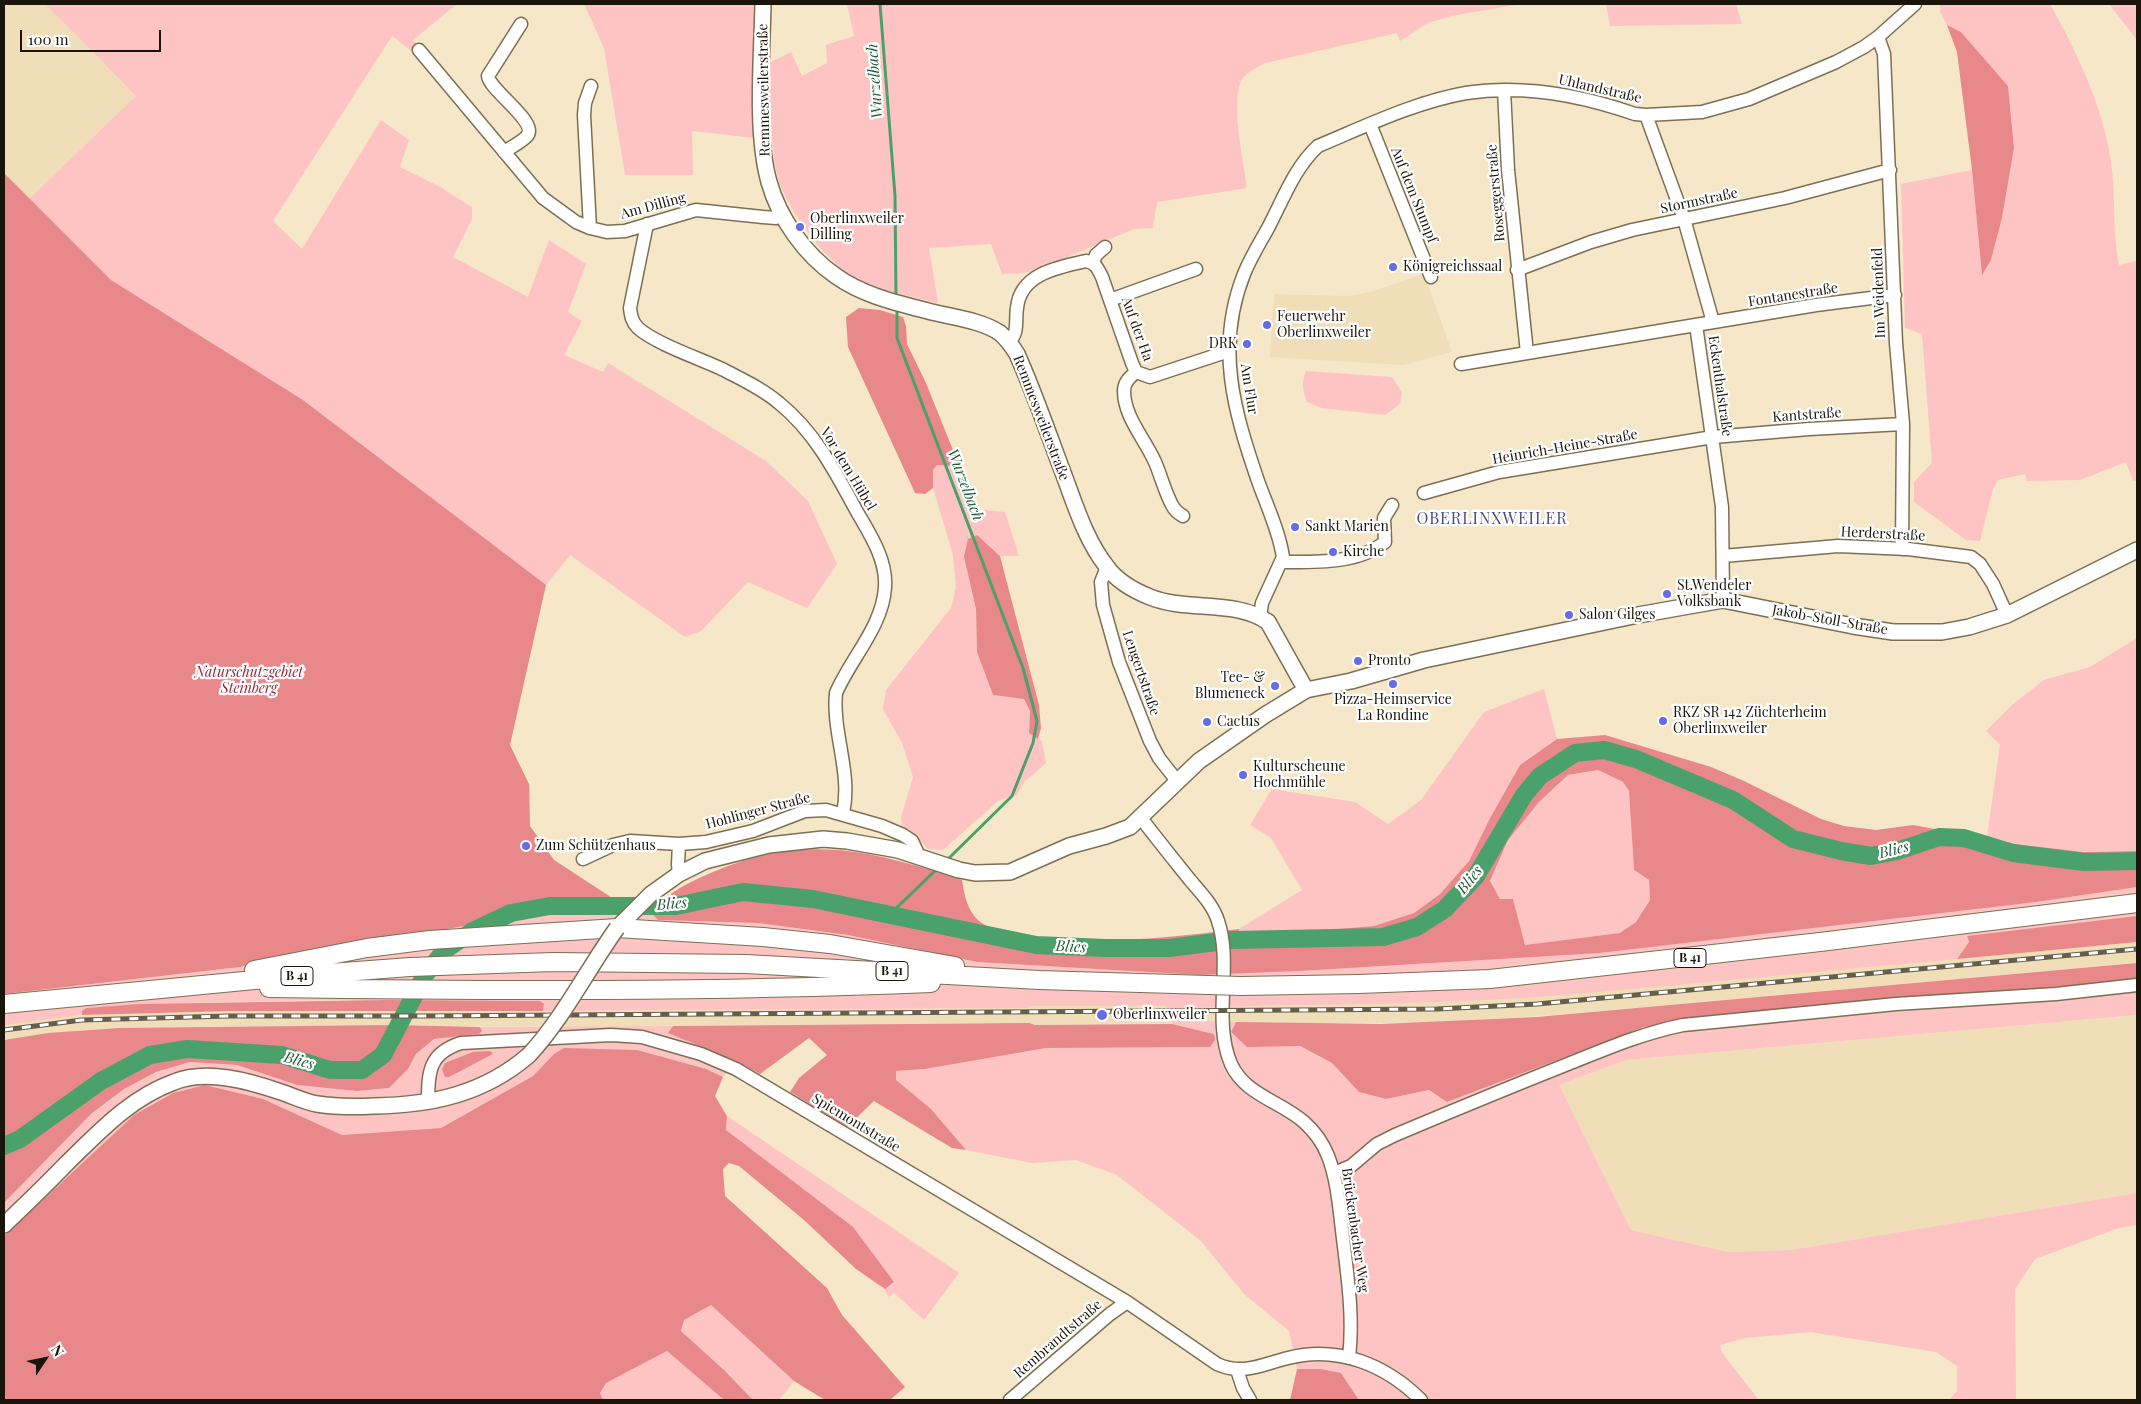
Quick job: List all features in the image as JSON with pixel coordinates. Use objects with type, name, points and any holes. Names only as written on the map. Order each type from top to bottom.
[{"type":"highway","name":"B 41","points":[[4,1004],[143,989],[185,987],[317,974],[410,967],[553,962],[746,964],[1039,980],[1208,986],[1359,984],[1490,979],[1790,946],[2137,903]]},
{"type":"highway","points":[[143,989],[367,948],[430,940],[617,928],[763,936],[839,945],[1039,980]]},
{"type":"highway","points":[[185,987],[576,990],[743,988],[1039,980]]},
{"type":"main road","name":"Remmesweilerstraße","points":[[763,4],[761,112],[764,158],[769,182],[783,216],[811,254],[836,276],[894,302],[988,327],[1000,333],[1008,341],[1017,354],[1025,372],[1078,514],[1107,567],[1126,584],[1151,597],[1167,602],[1235,610],[1260,617]]},
{"type":"main road","name":"Jakob-Stoll-Straße","points":[[1306,690],[1351,681],[1424,660],[1638,615],[1723,600],[1853,626],[1903,632],[1942,632],[1969,627],[2007,615],[2137,550]]},
{"type":"main road","points":[[4,1225],[126,1108],[175,1081],[203,1075],[230,1079],[276,1090],[316,1104],[356,1107],[428,1102],[454,1097],[484,1084],[510,1070],[529,1055],[553,1026],[624,918],[662,885],[704,862],[735,852],[797,841],[847,841],[898,850],[959,870],[975,873],[1010,872],[1069,846],[1121,831],[1141,818],[1176,781],[1199,762],[1306,690],[1268,622],[1260,617]]},
{"type":"street","name":"Uhlandstraße","points":[[1318,146],[1370,124],[1434,101],[1465,93],[1504,90],[1571,95],[1646,116],[1702,112],[1748,99],[1836,62],[1878,37],[1915,4]]},
{"type":"street","points":[[504,152],[527,137],[530,132],[529,127],[513,106],[489,83],[488,76],[521,24]]},
{"type":"street","name":"Im Weidenfeld","points":[[1878,37],[1884,54],[1896,343],[1903,424],[1902,549]]},
{"type":"street","name":"Am Dilling","points":[[419,50],[544,198],[558,210],[590,228],[607,232],[625,231],[696,210],[776,218],[783,216]]},
{"type":"street","points":[[590,228],[584,115],[585,103],[591,86]]},
{"type":"street","name":"Roseggerstraße","points":[[1504,90],[1508,170],[1527,353]]},
{"type":"street","points":[[1646,116],[1684,219],[1713,322]]},
{"type":"street","name":"Auf dem Stumpf","points":[[1370,124],[1431,277]]},
{"type":"street","name":"Am Flur","points":[[1282,562],[1282,551],[1241,431],[1234,404],[1229,351],[1232,314],[1244,272],[1297,173],[1318,146]]},
{"type":"street","name":"Stormstraße","points":[[1518,270],[1591,242],[1684,219],[1786,198],[1890,170]]},
{"type":"street","name":"Vor dem Hübel","points":[[648,224],[630,308],[632,320],[638,328],[657,339],[762,390],[796,418],[813,437],[833,468],[880,555],[885,587],[882,604],[836,693],[835,706],[844,769],[845,804],[843,813]]},
{"type":"street","points":[[1008,341],[1015,335],[1017,306],[1022,291],[1031,279],[1041,273],[1077,263],[1086,261],[1093,263],[1096,255],[1105,247]]},
{"type":"street","name":"Auf der Ha","points":[[1093,263],[1102,277],[1136,372],[1150,377],[1229,351]]},
{"type":"street","points":[[1110,300],[1196,270]]},
{"type":"street","name":"Fontanestraße","points":[[1696,325],[1816,305],[1895,295]]},
{"type":"street","name":"Eckenthalstraße","points":[[1461,364],[1696,325],[1722,507],[1723,600]]},
{"type":"street","points":[[1136,372],[1126,384],[1124,390],[1126,402],[1135,426],[1155,462],[1172,504],[1177,512],[1183,516]]},
{"type":"street","name":"Kantstraße","points":[[1713,438],[1809,429],[1903,424]]},
{"type":"street","name":"Heinrich-Heine-Straße","points":[[1424,493],[1499,472],[1713,438]]},
{"type":"street","points":[[1260,617],[1262,603],[1282,562],[1330,561],[1378,548],[1385,542],[1384,518],[1392,505]]},
{"type":"street","name":"Herderstraße","points":[[1723,556],[1838,546],[1902,549],[1970,557],[1980,564],[1993,584],[2007,615]]},
{"type":"street","name":"Lengertstraße","points":[[1107,567],[1101,582],[1103,605],[1119,662],[1150,741],[1159,758],[1176,781]]},
{"type":"street","name":"Hohlinger Straße","points":[[583,859],[613,845],[630,840],[679,844],[730,837],[753,831],[805,811],[826,810],[843,813],[903,834],[912,841],[926,859]]},
{"type":"street","name":"Brückenbacher Weg","points":[[1141,818],[1209,902],[1216,916],[1221,932],[1223,953],[1224,1035],[1230,1062],[1237,1075],[1250,1088],[1303,1121],[1322,1144],[1334,1173],[1350,1292],[1352,1334],[1350,1358]]},
{"type":"street","points":[[679,844],[679,874]]},
{"type":"street","points":[[1334,1173],[1351,1166],[1377,1144],[1545,1073],[1633,1038],[1660,1030],[1683,1025],[1887,1005],[2056,994],[2137,985]]},
{"type":"street","name":"Spiemontstraße","points":[[428,1102],[430,1067],[438,1056],[449,1047],[461,1043],[610,1035],[642,1037],[675,1045],[736,1069],[1126,1302],[1209,1359],[1226,1368],[1236,1370]]},
{"type":"street","name":"Rembrandtstraße","points":[[1010,1400],[1126,1302]]},
{"type":"street","points":[[1250,1400],[1236,1370],[1252,1369],[1305,1355],[1350,1358],[1384,1370],[1407,1386],[1421,1400]]},
{"type":"shaded area","points":[[4,4],[45,4],[136,96],[29,199],[4,173]]},
{"type":"shaded area","points":[[45,4],[457,4],[413,40],[422,49],[418,56],[392,36],[273,221],[302,249],[381,120],[409,140],[400,167],[440,187],[472,207],[472,219],[453,257],[528,297],[549,240],[586,264],[568,312],[582,321],[564,355],[603,372],[608,363],[766,461],[808,501],[837,564],[807,608],[748,582],[701,631],[685,637],[570,555],[546,585],[543,584],[303,400],[111,280],[29,199],[136,96]]},
{"type":"shaded area","points":[[584,4],[771,4],[771,62],[791,52],[802,76],[827,63],[826,45],[854,36],[847,4],[1521,4],[1451,16],[1428,23],[1400,41],[1397,33],[1265,63],[1250,71],[1243,78],[1237,100],[1237,115],[1247,188],[1157,202],[1153,228],[1134,229],[1032,272],[1002,274],[991,244],[929,248],[938,303],[895,293],[864,282],[843,270],[833,261],[803,226],[788,201],[778,177],[772,140],[692,131],[693,175],[625,175],[604,48]]},
{"type":"shaded area","points":[[1606,4],[1736,4],[1742,24],[1610,26]]},
{"type":"shaded area","points":[[1940,4],[2049,4],[2051,6],[2080,62],[2102,122],[2111,162],[2119,265],[2137,261],[2137,480],[2133,481],[2126,462],[2080,480],[2027,481],[2025,474],[1998,480],[1993,489],[1980,541],[1966,540],[1914,502],[1914,482],[1932,463],[1922,334],[1905,328],[1901,184],[1972,170],[1982,274],[1991,260],[2002,218],[2014,148],[2008,86],[1961,32],[1947,25],[1940,12]]},
{"type":"shaded area","points":[[2109,4],[2137,4],[2137,40]]},
{"type":"shaded area","points":[[1424,274],[1452,352],[1403,365],[1270,357],[1274,294],[1348,296],[1370,292]]},
{"type":"shaded area","points":[[1306,371],[1392,377],[1402,392],[1400,404],[1385,415],[1322,408],[1307,402],[1303,387]]},
{"type":"shaded area","points":[[937,465],[953,466],[975,509],[1005,512],[1019,556],[1000,556],[985,542],[964,557],[976,609],[977,652],[993,695],[1024,699],[1030,711],[1029,733],[1042,741],[1046,763],[1024,782],[1017,795],[999,800],[943,850],[928,849],[913,833],[902,826],[901,817],[913,777],[902,743],[883,709],[886,690],[951,608],[956,587],[953,555],[933,488],[933,470]]},
{"type":"shaded area","points":[[2137,638],[2137,851],[2061,850],[2024,846],[1987,837],[2000,745],[1986,731],[2012,705],[2044,680],[2090,667]]},
{"type":"shaded area","points":[[1544,689],[1557,739],[1520,765],[1490,818],[1469,861],[1440,894],[1414,913],[1374,926],[1240,937],[1239,929],[1302,890],[1271,838],[1250,825],[1272,789],[1355,802],[1388,824],[1421,800],[1484,712]]},
{"type":"shaded area","points":[[1598,770],[1623,782],[1629,791],[1634,870],[1649,880],[1650,900],[1636,922],[1621,933],[1525,945],[1513,899],[1500,899],[1490,882],[1508,840],[1539,802],[1568,775]]},
{"type":"shaded area","points":[[2137,887],[2137,916],[1967,937],[1969,942],[1957,959],[1491,1000],[1167,1009],[1167,1006],[1032,1006],[1026,1008],[543,1011],[544,1005],[540,1001],[256,1001],[86,1008],[82,1011],[82,1015],[4,1025],[4,994],[240,967],[296,953],[511,917],[545,912],[597,912],[613,910],[620,903],[651,909],[661,901],[653,911],[658,920],[758,923],[848,935],[977,962],[1200,975],[2036,902]]},
{"type":"shaded area","points":[[2137,942],[2137,963],[1584,1013],[1437,1022],[1309,1024],[1173,1020],[1172,1024],[1035,1025],[1029,1023],[229,1026],[83,1030],[4,1040],[4,1025],[46,1019],[118,1013],[1026,1008],[1032,1006],[1167,1006],[1167,1009],[1436,1002],[1537,997]]},
{"type":"shaded area","points":[[2137,978],[2137,1015],[1626,1060],[1559,1085],[1631,1230],[1728,1252],[1791,1250],[2137,1193],[2137,1225],[2119,1228],[2035,1259],[2015,1289],[2016,1400],[1949,1400],[1957,1391],[1957,1366],[1936,1352],[1811,1332],[1745,1338],[1720,1345],[1722,1353],[1759,1400],[1359,1400],[1341,1373],[1321,1369],[1297,1369],[1289,1331],[1244,1294],[1201,1241],[1117,1175],[1076,1160],[1032,1163],[966,1150],[931,1109],[895,1080],[896,1071],[925,1069],[1046,1048],[1209,1047],[1214,1034],[1172,1024],[1172,1020],[1236,1022],[1231,1032],[1247,1046],[1299,1046],[1332,1063],[1359,1092],[1386,1099],[1429,1090],[1447,1102],[1644,1027],[1896,999],[2106,983]]},
{"type":"shaded area","points":[[2137,1015],[2137,1193],[1791,1250],[1728,1252],[1631,1230],[1559,1085],[1626,1060]]},
{"type":"shaded area","points":[[673,1026],[669,1033],[736,1061],[723,1077],[706,1069],[554,1054],[533,1076],[441,1128],[342,1135],[263,1099],[205,1085],[173,1093],[134,1115],[4,1236],[4,1203],[91,1114],[124,1089],[156,1072],[190,1062],[237,1065],[297,1085],[357,1091],[389,1088],[408,1069],[416,1054],[434,1039],[478,1034],[482,1031],[480,1027]]},
{"type":"shaded area","points":[[727,1116],[959,1273],[924,1320],[894,1293],[888,1297],[885,1289],[894,1282],[726,1130]]},
{"type":"shaded area","points":[[711,1305],[794,1381],[779,1400],[753,1400],[724,1370],[681,1331],[684,1320]]},
{"type":"shaded area","points":[[667,1351],[724,1400],[603,1400],[600,1394],[606,1383]]},
{"type":"green space","points":[[1947,25],[1961,32],[2008,86],[2014,148],[2002,218],[1991,260],[1982,275],[1972,170],[1957,52]]},
{"type":"green space","name":"Naturschutzgebiet Steinberg","points":[[4,173],[111,280],[303,400],[546,585],[510,745],[529,784],[530,826],[554,860],[620,903],[613,910],[597,912],[545,912],[296,953],[240,967],[4,994]]},
{"type":"green space","points":[[859,308],[880,310],[903,317],[906,326],[907,344],[926,383],[957,460],[953,466],[937,465],[933,470],[933,488],[925,494],[915,493],[848,347],[846,317]]},
{"type":"green space","points":[[977,535],[1000,556],[1039,705],[1041,728],[1038,739],[1029,733],[1030,711],[1024,699],[993,695],[977,652],[976,609],[964,557],[968,539]]},
{"type":"green space","points":[[1605,735],[1711,767],[1821,819],[1844,826],[1876,830],[1913,825],[2021,845],[2084,852],[2137,851],[2137,887],[2036,902],[1599,953],[1200,975],[977,962],[848,935],[758,923],[658,920],[654,916],[653,911],[666,898],[688,883],[713,872],[747,860],[809,849],[867,854],[928,869],[962,880],[968,906],[979,921],[994,928],[1039,937],[1067,940],[1125,940],[1183,936],[1239,929],[1240,937],[1374,926],[1414,913],[1440,894],[1469,861],[1490,818],[1520,765],[1557,739]],"holes":[[[1598,770],[1623,782],[1629,791],[1634,870],[1649,880],[1650,900],[1636,922],[1620,933],[1525,945],[1513,899],[1500,899],[1490,881],[1508,840],[1539,802],[1568,775]]]},
{"type":"green space","points":[[2137,916],[2137,942],[1957,959],[1969,942],[1967,936]]},
{"type":"green space","points":[[2137,963],[2137,978],[2106,983],[1896,999],[1644,1027],[1447,1102],[1429,1090],[1386,1099],[1359,1092],[1332,1063],[1300,1046],[1247,1047],[1231,1032],[1236,1022],[1381,1024],[1537,1017]]},
{"type":"green space","points":[[386,1000],[540,1001],[544,1004],[543,1011],[229,1011],[82,1015],[82,1011],[86,1008],[140,1004]]},
{"type":"green space","points":[[1029,1023],[1035,1025],[1172,1024],[1214,1034],[1215,1040],[1210,1047],[1046,1048],[925,1069],[896,1071],[896,1080],[931,1109],[966,1150],[952,1148],[874,1101],[847,1127],[790,1092],[799,1078],[827,1055],[809,1038],[760,1074],[736,1061],[668,1033],[673,1026]]},
{"type":"green space","points":[[390,1025],[480,1027],[482,1031],[479,1034],[434,1039],[416,1054],[408,1069],[389,1088],[357,1091],[297,1085],[237,1065],[190,1062],[156,1072],[124,1089],[91,1114],[4,1203],[4,1040],[48,1033],[119,1028]]},
{"type":"green space","points":[[564,1048],[637,1050],[706,1069],[723,1077],[715,1096],[727,1116],[726,1130],[853,1227],[894,1282],[885,1289],[856,1269],[804,1220],[739,1166],[729,1163],[723,1169],[725,1196],[827,1288],[842,1315],[905,1387],[890,1400],[825,1400],[794,1381],[711,1305],[684,1320],[681,1331],[724,1370],[753,1400],[724,1400],[667,1351],[606,1383],[600,1393],[603,1400],[4,1400],[4,1236],[134,1115],[173,1093],[205,1085],[263,1099],[342,1135],[441,1128],[533,1076],[554,1054]]},
{"type":"green space","points":[[489,1051],[493,1053],[449,1077],[445,1077],[442,1069],[445,1063],[473,1052]]},
{"type":"green space","points":[[1297,1369],[1321,1369],[1341,1373],[1359,1400],[1290,1400]]},
{"type":"waterway","name":"Wurzelbach","points":[[880,4],[895,196],[896,297]]},
{"type":"waterway","name":"Wurzelbach","points":[[897,306],[897,338],[1023,668],[1037,721],[1033,743],[1012,796],[946,861]]},
{"type":"waterway","name":"Blies","points":[[4,1146],[20,1139],[101,1081],[150,1055],[187,1049],[282,1055],[330,1070],[362,1070],[383,1055],[425,975],[444,951],[471,932],[511,913],[550,906],[676,906],[743,892],[813,899],[1036,945],[1105,948],[1169,948],[1232,940],[1383,937],[1417,927],[1445,909],[1476,876],[1524,795],[1540,776],[1575,753],[1604,750],[1636,759],[1733,800],[1793,839],[1841,851],[1871,856],[1897,851],[1939,837],[1964,838],[2013,853],[2084,862],[2137,861]]},
{"type":"waterway","name":"Wurzelbach","points":[[889,915],[938,868]]},
{"type":"railway","points":[[4,1030],[82,1020],[229,1016],[1437,1009],[1537,1004],[2137,949]]},
{"type":"place","name":"Oberlinxweiler Dilling","points":[[800,227]]},
{"type":"place","name":"Königreichssaal","points":[[1393,267]]},
{"type":"place","name":"Feuerwehr Oberlinxweiler","points":[[1267,325]]},
{"type":"place","name":"DRK","points":[[1247,344]]},
{"type":"place","name":"Sankt Marien","points":[[1295,527]]},
{"type":"place","name":"Kirche","points":[[1333,552]]},
{"type":"place","name":"St.Wendeler Volksbank","points":[[1667,594]]},
{"type":"place","name":"Salon Gilges","points":[[1569,615]]},
{"type":"place","name":"Pronto","points":[[1358,661]]},
{"type":"place","name":"Pizza-Heimservice La Rondine","points":[[1393,684]]},
{"type":"place","name":"Tee- & Blumeneck","points":[[1275,686]]},
{"type":"place","name":"RKZ SR 142 Züchterheim Oberlinxweiler","points":[[1663,721]]},
{"type":"place","name":"Cactus","points":[[1207,722]]},
{"type":"place","name":"Kulturscheune Hochmühle","points":[[1243,775]]},
{"type":"place","name":"Zum Schützenhaus","points":[[526,846]]},
{"type":"place","name":"Oberlinxweiler","points":[[1102,1015]]},
{"type":"district","name":"OBERLINXWEILER","points":[[1492,519]]}]
